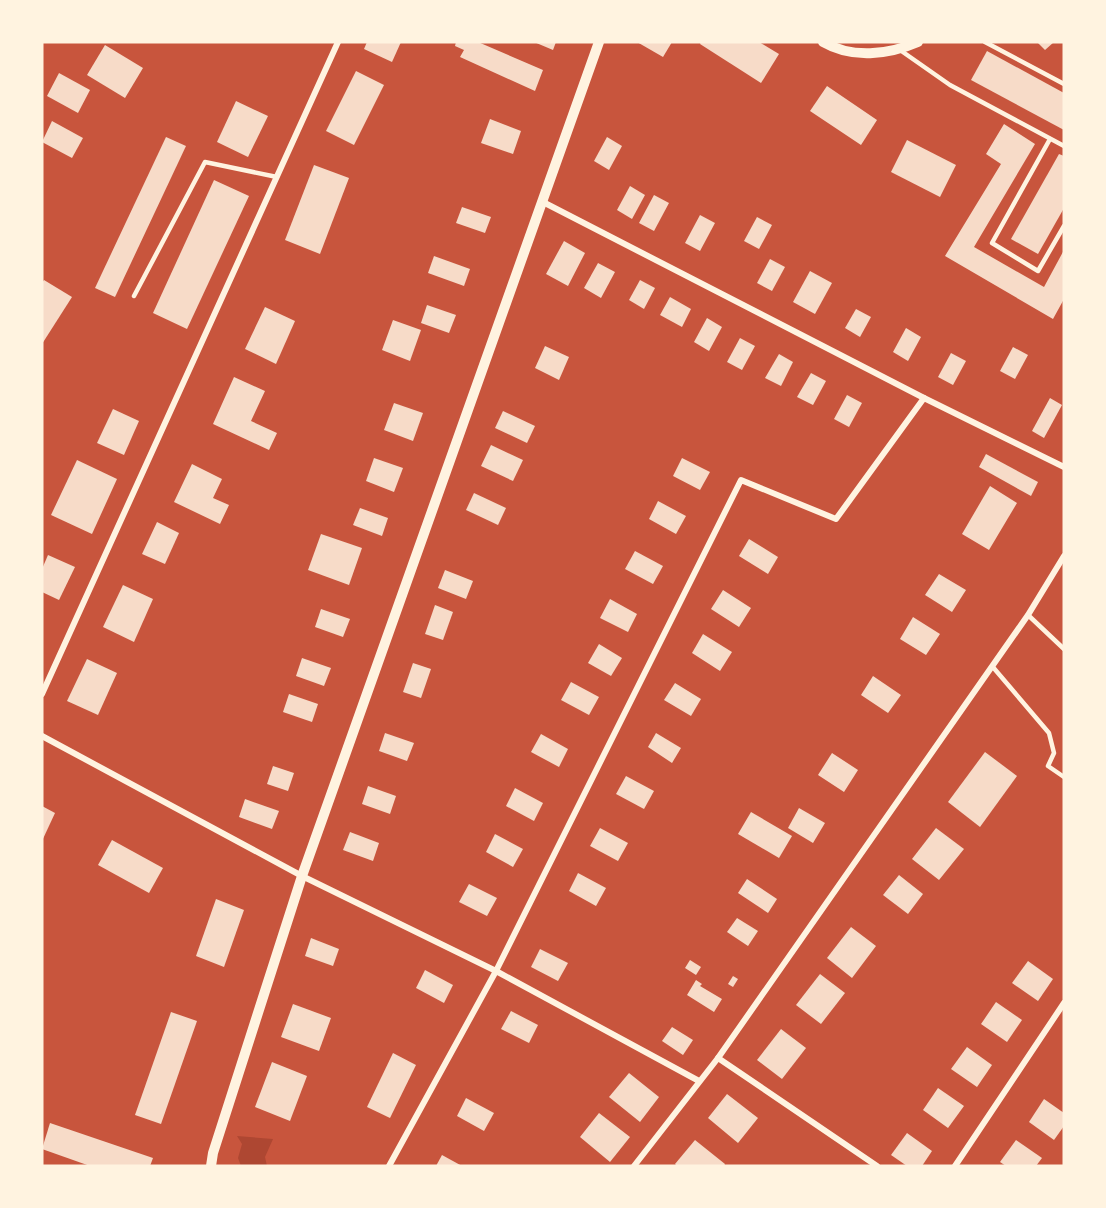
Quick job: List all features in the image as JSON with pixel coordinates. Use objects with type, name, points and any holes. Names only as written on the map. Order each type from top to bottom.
[{"type":"street","points":[[42,694],[338,42]]},
{"type":"street","points":[[211,1166],[213,1153],[302,876],[599,42]]},
{"type":"street","points":[[822,42],[862,53],[900,50],[918,42]]},
{"type":"street","points":[[542,201],[924,398],[1064,467]]},
{"type":"street","points":[[389,1166],[496,970],[741,480],[836,519],[924,398]]},
{"type":"street","points":[[634,1166],[718,1058],[1028,615],[1064,556]]},
{"type":"street","points":[[42,736],[302,876],[496,970],[699,1081]]},
{"type":"street","points":[[955,1166],[1064,1003]]},
{"type":"street","points":[[718,1058],[878,1166]]},
{"type":"lane","points":[[985,42],[1064,84]]},
{"type":"lane","points":[[900,50],[950,85],[1064,146]]},
{"type":"lane","points":[[1050,139],[992,243],[1038,272],[1064,226]]},
{"type":"lane","points":[[134,296],[205,162],[277,177]]},
{"type":"lane","points":[[1028,615],[1064,649]]},
{"type":"lane","points":[[992,666],[1049,733],[1054,753],[1048,766],[1064,777]]},
{"type":"shaded area","points":[[237,1136],[273,1139],[265,1157],[267,1166],[241,1166],[238,1158],[242,1144]]},
{"type":"building","points":[[367,42],[401,42],[392,62],[364,49]]},
{"type":"building","points":[[456,42],[478,42],[543,70],[535,91],[460,57],[464,50],[455,46]]},
{"type":"building","points":[[534,42],[556,42],[553,50]]},
{"type":"building","points":[[637,42],[672,42],[663,57]]},
{"type":"building","points":[[701,42],[759,42],[779,54],[761,83],[700,44]]},
{"type":"building","points":[[1037,42],[1054,42],[1045,50]]},
{"type":"building","points":[[105,45],[143,68],[125,98],[87,75]]},
{"type":"building","points":[[987,51],[1064,93],[1064,130],[971,80]]},
{"type":"building","points":[[356,71],[384,85],[354,145],[326,131]]},
{"type":"building","points":[[59,73],[90,90],[78,113],[47,96]]},
{"type":"building","points":[[827,86],[877,120],[861,145],[810,111]]},
{"type":"building","points":[[236,101],[268,116],[248,157],[217,142]]},
{"type":"building","points":[[490,119],[521,131],[513,154],[481,143]]},
{"type":"building","points":[[52,121],[83,138],[72,158],[42,142]]},
{"type":"building","points":[[1004,124],[1035,144],[974,247],[1044,287],[1064,250],[1064,299],[1053,319],[945,256],[1001,164],[986,154]]},
{"type":"building","points":[[166,137],[186,146],[115,297],[95,288]]},
{"type":"building","points":[[607,137],[622,146],[609,170],[594,161]]},
{"type":"building","points":[[907,140],[956,165],[940,197],[891,172]]},
{"type":"building","points":[[1059,154],[1064,156],[1064,208],[1038,254],[1011,239]]},
{"type":"building","points":[[314,165],[349,178],[320,254],[285,240]]},
{"type":"building","points":[[214,180],[249,196],[187,329],[153,313]]},
{"type":"building","points":[[630,186],[645,195],[632,219],[617,210]]},
{"type":"building","points":[[654,195],[669,203],[654,231],[639,223]]},
{"type":"building","points":[[462,207],[491,217],[485,233],[456,223]]},
{"type":"building","points":[[700,215],[715,223],[700,251],[685,243]]},
{"type":"building","points":[[757,217],[772,225],[759,249],[744,241]]},
{"type":"building","points":[[564,241],[585,253],[568,286],[546,274]]},
{"type":"building","points":[[434,256],[470,269],[464,286],[428,273]]},
{"type":"building","points":[[770,259],[785,267],[772,291],[757,283]]},
{"type":"building","points":[[598,263],[615,272],[601,298],[584,288]]},
{"type":"building","points":[[810,271],[832,283],[815,314],[793,302]]},
{"type":"building","points":[[44,280],[72,297],[42,344],[42,283]]},
{"type":"building","points":[[640,280],[655,288],[644,309],[629,300]]},
{"type":"building","points":[[670,297],[691,309],[682,327],[660,315]]},
{"type":"building","points":[[427,305],[456,315],[449,333],[421,323]]},
{"type":"building","points":[[265,307],[295,321],[276,364],[245,349]]},
{"type":"building","points":[[856,309],[871,317],[860,337],[845,328]]},
{"type":"building","points":[[707,318],[722,327],[709,351],[694,342]]},
{"type":"building","points":[[393,320],[421,330],[410,361],[382,350]]},
{"type":"building","points":[[906,328],[921,337],[908,361],[893,352]]},
{"type":"building","points":[[740,338],[755,346],[742,370],[727,362]]},
{"type":"building","points":[[545,346],[569,357],[559,380],[535,368]]},
{"type":"building","points":[[1013,347],[1028,355],[1015,379],[1000,371]]},
{"type":"building","points":[[951,353],[966,361],[953,385],[938,377]]},
{"type":"building","points":[[779,354],[793,362],[781,386],[765,378]]},
{"type":"building","points":[[811,373],[826,381],[813,405],[797,397]]},
{"type":"building","points":[[234,377],[265,391],[251,421],[277,433],[269,450],[213,424]]},
{"type":"building","points":[[847,395],[862,403],[849,427],[834,419]]},
{"type":"building","points":[[1050,398],[1062,405],[1044,438],[1032,431]]},
{"type":"building","points":[[394,403],[423,413],[413,441],[384,430]]},
{"type":"building","points":[[113,409],[139,421],[124,455],[97,443]]},
{"type":"building","points":[[503,411],[535,426],[527,443],[495,428]]},
{"type":"building","points":[[491,445],[523,460],[513,481],[481,466]]},
{"type":"building","points":[[986,454],[1038,482],[1031,496],[979,467]]},
{"type":"building","points":[[374,458],[403,468],[394,492],[366,481]]},
{"type":"building","points":[[682,458],[710,472],[700,490],[673,476]]},
{"type":"building","points":[[77,460],[117,479],[92,534],[51,515]]},
{"type":"building","points":[[192,464],[222,479],[213,498],[229,505],[220,524],[174,502]]},
{"type":"building","points":[[990,486],[1017,503],[989,550],[962,534]]},
{"type":"building","points":[[474,493],[506,508],[498,525],[466,510]]},
{"type":"building","points":[[658,501],[686,516],[676,534],[649,519]]},
{"type":"building","points":[[360,508],[388,518],[382,536],[353,525]]},
{"type":"building","points":[[157,522],[179,533],[165,564],[142,554]]},
{"type":"building","points":[[321,534],[362,548],[349,585],[308,570]]},
{"type":"building","points":[[749,539],[778,557],[768,574],[739,556]]},
{"type":"building","points":[[635,551],[663,566],[653,584],[625,569]]},
{"type":"building","points":[[48,555],[75,567],[59,600],[42,592],[42,569]]},
{"type":"building","points":[[445,570],[473,581],[466,599],[438,588]]},
{"type":"building","points":[[939,574],[966,590],[952,612],[925,595]]},
{"type":"building","points":[[123,585],[153,599],[134,642],[103,627]]},
{"type":"building","points":[[723,590],[751,608],[739,627],[711,609]]},
{"type":"building","points":[[610,599],[637,614],[628,632],[600,618]]},
{"type":"building","points":[[435,605],[453,612],[443,640],[425,634]]},
{"type":"building","points":[[321,609],[350,619],[343,637],[315,627]]},
{"type":"building","points":[[913,617],[940,634],[926,655],[900,639]]},
{"type":"building","points":[[703,634],[732,652],[720,671],[692,653]]},
{"type":"building","points":[[599,644],[622,658],[611,676],[588,663]]},
{"type":"building","points":[[302,658],[331,668],[324,686],[296,676]]},
{"type":"building","points":[[87,659],[117,673],[98,715],[67,701]]},
{"type":"building","points":[[413,663],[431,669],[421,698],[403,692]]},
{"type":"building","points":[[873,676],[901,695],[888,713],[861,695]]},
{"type":"building","points":[[571,682],[599,697],[589,715],[561,700]]},
{"type":"building","points":[[675,683],[701,699],[691,716],[664,700]]},
{"type":"building","points":[[289,694],[318,704],[312,722],[283,712]]},
{"type":"building","points":[[385,733],[414,743],[407,761],[379,751]]},
{"type":"building","points":[[656,733],[681,748],[672,763],[648,747]]},
{"type":"building","points":[[541,734],[568,749],[559,767],[531,752]]},
{"type":"building","points":[[985,752],[1017,776],[980,827],[948,802]]},
{"type":"building","points":[[832,753],[858,770],[844,792],[818,775]]},
{"type":"building","points":[[273,766],[294,773],[288,791],[267,784]]},
{"type":"building","points":[[626,776],[654,791],[644,809],[616,794]]},
{"type":"building","points":[[368,786],[396,796],[390,814],[362,804]]},
{"type":"building","points":[[515,788],[543,803],[534,821],[506,806]]},
{"type":"building","points":[[245,799],[279,811],[272,829],[239,817]]},
{"type":"building","points":[[42,806],[55,813],[42,841]]},
{"type":"building","points":[[799,808],[825,823],[813,843],[788,828]]},
{"type":"building","points":[[751,812],[792,836],[779,858],[738,834]]},
{"type":"building","points":[[600,828],[628,843],[618,861],[590,846]]},
{"type":"building","points":[[936,828],[964,849],[939,880],[912,859]]},
{"type":"building","points":[[350,832],[379,843],[373,861],[343,850]]},
{"type":"building","points":[[495,834],[523,849],[513,867],[486,852]]},
{"type":"building","points":[[112,840],[163,868],[149,893],[98,865]]},
{"type":"building","points":[[578,873],[606,888],[596,906],[569,891]]},
{"type":"building","points":[[899,875],[923,894],[908,914],[883,895]]},
{"type":"building","points":[[747,879],[777,899],[768,913],[738,893]]},
{"type":"building","points":[[469,884],[497,898],[487,916],[459,902]]},
{"type":"building","points":[[216,899],[244,910],[224,967],[196,956]]},
{"type":"building","points":[[737,918],[758,931],[748,946],[727,932]]},
{"type":"building","points":[[851,927],[876,946],[852,978],[827,958]]},
{"type":"building","points":[[311,938],[339,949],[333,966],[305,956]]},
{"type":"building","points":[[540,949],[568,963],[558,981],[531,967]]},
{"type":"building","points":[[690,960],[701,967],[696,975],[685,968]]},
{"type":"building","points":[[1028,961],[1053,979],[1038,1001],[1012,983]]},
{"type":"building","points":[[425,970],[453,985],[444,1003],[416,988]]},
{"type":"building","points":[[820,974],[845,993],[821,1024],[796,1005]]},
{"type":"building","points":[[733,976],[738,979],[733,987],[728,984]]},
{"type":"building","points":[[696,980],[702,984],[700,986],[722,999],[714,1012],[687,995]]},
{"type":"building","points":[[996,1002],[1022,1020],[1007,1042],[981,1024]]},
{"type":"building","points":[[293,1004],[331,1018],[319,1051],[281,1037]]},
{"type":"building","points":[[511,1011],[538,1025],[529,1043],[501,1029]]},
{"type":"building","points":[[171,1012],[197,1021],[161,1124],[135,1115]]},
{"type":"building","points":[[672,1027],[693,1040],[683,1055],[662,1041]]},
{"type":"building","points":[[781,1029],[806,1048],[782,1079],[757,1060]]},
{"type":"building","points":[[967,1047],[992,1065],[977,1087],[951,1069]]},
{"type":"building","points":[[393,1053],[416,1065],[390,1118],[367,1107]]},
{"type":"building","points":[[272,1062],[307,1076],[290,1121],[255,1107]]},
{"type":"building","points":[[629,1073],[659,1097],[640,1122],[609,1097]]},
{"type":"building","points":[[938,1088],[964,1106],[948,1128],[923,1110]]},
{"type":"building","points":[[727,1094],[758,1118],[738,1143],[708,1118]]},
{"type":"building","points":[[466,1098],[494,1113],[484,1131],[457,1116]]},
{"type":"building","points":[[1044,1099],[1064,1113],[1064,1126],[1054,1140],[1029,1122]]},
{"type":"building","points":[[599,1113],[630,1137],[610,1162],[580,1137]]},
{"type":"building","points":[[50,1123],[153,1158],[150,1166],[90,1166],[42,1149]]},
{"type":"building","points":[[907,1133],[932,1151],[922,1166],[907,1166],[891,1155]]},
{"type":"building","points":[[695,1140],[725,1164],[724,1166],[677,1166],[675,1164]]},
{"type":"building","points":[[1016,1140],[1042,1158],[1036,1166],[1006,1166],[1000,1162]]},
{"type":"building","points":[[442,1155],[462,1166],[436,1166]]}]
